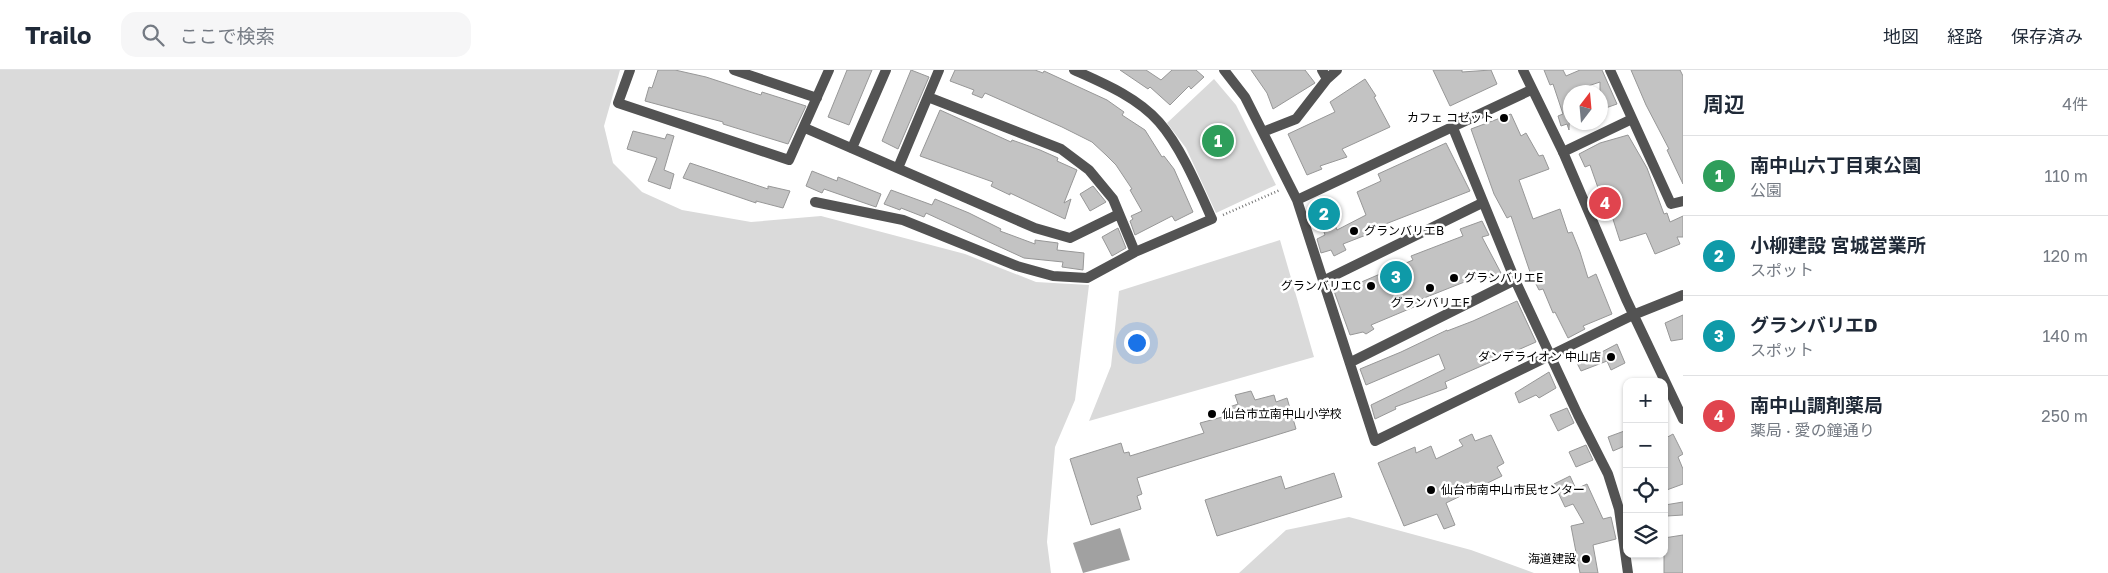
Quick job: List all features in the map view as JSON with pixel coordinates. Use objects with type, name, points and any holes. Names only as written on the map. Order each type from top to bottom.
[{"type":"street","points":[[630,70],[618,103],[789,160],[805,128],[829,70]]},
{"type":"street","points":[[734,70],[818,98]]},
{"type":"street","points":[[852,148],[886,70]]},
{"type":"street","points":[[898,168],[939,70]]},
{"type":"street","points":[[815,202],[903,220],[1017,266],[1053,276],[1087,278],[1135,252],[1212,219],[1189,168],[1158,122],[1117,89],[1074,70]]},
{"type":"street","points":[[1224,70],[1245,97],[1298,200],[1375,441],[1633,314],[1683,295]]},
{"type":"street","points":[[1263,132],[1296,119],[1324,74],[1337,70]]},
{"type":"street","points":[[1523,70],[1531,90],[1563,152],[1633,314],[1683,419]]},
{"type":"street","points":[[1610,70],[1671,204],[1683,201]]},
{"type":"street","points":[[1298,200],[1531,90]]},
{"type":"street","points":[[928,97],[1061,149],[1089,170],[1113,199],[1135,252]]},
{"type":"street","points":[[1563,152],[1632,119]]},
{"type":"street","points":[[805,128],[1035,228],[1070,238],[1119,214]]},
{"type":"street","points":[[1453,128],[1515,280],[1578,415],[1608,474],[1619,509],[1628,573]]},
{"type":"street","points":[[1323,281],[1482,203]]},
{"type":"street","points":[[1351,362],[1515,280]]},
{"type":"path","points":[[1212,219],[1291,186]]},
{"type":"shaded area","points":[[0,70],[620,70],[604,126],[613,163],[642,192],[682,210],[751,222],[821,216],[965,254],[1036,282],[1089,285],[1075,400],[1055,447],[1047,542],[1051,573],[0,573]]},
{"type":"shaded area","points":[[1214,79],[1236,105],[1276,185],[1216,213],[1186,148],[1167,123]]},
{"type":"shaded area","points":[[1280,240],[1314,357],[1089,421],[1111,366],[1119,291]]},
{"type":"shaded area","points":[[1349,517],[1471,550],[1534,573],[1239,573],[1286,530]]},
{"type":"shaded area","points":[[1120,528],[1130,560],[1083,573],[1073,543]]},
{"type":"building","points":[[658,70],[675,70],[706,77],[761,95],[762,92],[806,106],[788,144],[723,124],[723,122],[645,101],[649,87],[652,88]]},
{"type":"building","points":[[847,70],[872,70],[849,125],[828,117]]},
{"type":"building","points":[[911,70],[929,77],[898,149],[882,141]]},
{"type":"building","points":[[955,70],[1035,70],[1043,73],[1044,71],[1107,100],[1124,112],[1122,115],[1145,130],[1162,157],[1164,156],[1174,169],[1193,212],[1175,221],[1172,216],[1135,235],[1130,221],[1133,219],[1131,216],[1142,211],[1130,190],[1132,189],[1116,165],[1092,142],[985,93],[982,98],[972,94],[974,90],[950,81]]},
{"type":"building","points":[[1120,70],[1146,70],[1161,80],[1172,70],[1196,70],[1204,77],[1191,89],[1189,86],[1170,105],[1150,87],[1148,89]]},
{"type":"building","points":[[1251,70],[1305,70],[1315,83],[1273,109],[1267,93]]},
{"type":"building","points":[[1433,70],[1462,70],[1462,72],[1491,70],[1497,84],[1450,106]]},
{"type":"building","points":[[1544,70],[1563,70],[1566,76],[1580,70],[1602,70],[1617,104],[1608,107],[1608,85],[1600,85],[1600,82],[1591,85],[1563,85],[1563,114],[1553,84],[1550,85]]},
{"type":"building","points":[[1631,70],[1680,70],[1683,76],[1683,184],[1667,150],[1669,149],[1646,105]]},
{"type":"building","points":[[1365,79],[1376,96],[1374,97],[1390,127],[1342,149],[1347,157],[1320,166],[1322,169],[1307,175],[1288,134],[1335,112],[1330,102]]},
{"type":"building","points":[[940,110],[1011,142],[1012,140],[1040,150],[1058,158],[1057,161],[1077,170],[1064,203],[1071,199],[1065,219],[991,186],[993,182],[920,156]]},
{"type":"building","points":[[1511,114],[1521,136],[1526,133],[1539,156],[1543,155],[1549,169],[1519,180],[1533,219],[1560,209],[1568,233],[1572,232],[1588,278],[1596,274],[1612,314],[1583,326],[1585,329],[1568,338],[1555,312],[1553,313],[1543,289],[1539,290],[1530,272],[1511,216],[1507,218],[1494,194],[1471,129]]},
{"type":"building","points":[[1563,114],[1563,125],[1561,126],[1558,116]]},
{"type":"building","points":[[633,131],[665,139],[667,134],[674,136],[664,170],[674,174],[670,189],[648,181],[657,158],[627,149]]},
{"type":"building","points":[[1628,135],[1647,168],[1664,214],[1667,213],[1670,222],[1683,216],[1683,237],[1677,237],[1680,244],[1655,254],[1646,233],[1620,241],[1611,213],[1609,214],[1603,202],[1590,165],[1585,167],[1579,154],[1600,143]]},
{"type":"building","points":[[1446,143],[1470,191],[1365,232],[1366,235],[1343,244],[1346,250],[1334,256],[1331,250],[1321,253],[1317,239],[1325,235],[1314,202],[1324,198],[1337,230],[1366,215],[1357,192],[1381,181],[1378,174]]},
{"type":"building","points":[[690,163],[768,189],[768,186],[790,191],[783,208],[756,201],[756,203],[683,178]]},
{"type":"building","points":[[812,171],[837,181],[838,177],[881,194],[876,207],[824,189],[822,193],[806,186]]},
{"type":"building","points":[[1093,186],[1106,202],[1090,211],[1080,194]]},
{"type":"building","points":[[891,190],[932,205],[935,199],[969,213],[1001,229],[1000,231],[1035,244],[1035,240],[1058,243],[1057,250],[1084,253],[1083,270],[1062,267],[1063,262],[1024,258],[926,213],[924,217],[884,204]]},
{"type":"building","points":[[1482,221],[1489,235],[1482,237],[1501,273],[1490,278],[1488,274],[1472,279],[1419,300],[1421,304],[1371,325],[1374,329],[1366,334],[1363,332],[1350,335],[1334,291],[1352,286],[1413,260],[1411,256],[1463,236],[1460,229]]},
{"type":"building","points":[[1118,228],[1126,248],[1112,256],[1102,237]]},
{"type":"building","points":[[1517,301],[1536,342],[1445,382],[1447,388],[1395,407],[1396,409],[1375,419],[1371,405],[1445,369],[1439,354],[1366,385],[1360,369]]},
{"type":"building","points":[[1683,315],[1683,339],[1671,341],[1665,323]]},
{"type":"building","points":[[1617,344],[1625,363],[1611,370],[1607,361],[1581,371],[1576,361],[1595,353],[1596,355]]},
{"type":"building","points":[[1549,372],[1556,388],[1539,398],[1536,395],[1519,403],[1515,393]]},
{"type":"building","points":[[1251,391],[1255,400],[1274,395],[1276,402],[1287,398],[1296,429],[1137,478],[1142,494],[1137,496],[1141,509],[1091,525],[1070,459],[1121,443],[1124,453],[1129,452],[1130,456],[1204,433],[1200,423],[1226,416],[1224,409],[1238,404],[1235,395]]},
{"type":"building","points":[[1567,408],[1574,423],[1558,431],[1550,415]]},
{"type":"building","points":[[1623,431],[1623,447],[1613,451],[1608,437]]},
{"type":"building","name":"仙台市南中山市民センター","points":[[1472,434],[1475,441],[1491,435],[1504,463],[1497,467],[1502,476],[1446,503],[1455,525],[1444,529],[1437,514],[1404,526],[1378,463],[1415,447],[1416,453],[1431,446],[1436,459],[1463,446],[1459,440]]},
{"type":"building","points":[[1673,434],[1683,454],[1678,457],[1683,469],[1683,484],[1668,490],[1668,468],[1668,437]]},
{"type":"building","points":[[1586,445],[1593,460],[1576,467],[1569,452]]},
{"type":"building","points":[[1334,473],[1342,497],[1217,536],[1205,500],[1281,476],[1285,489]]},
{"type":"building","points":[[1570,476],[1576,489],[1587,484],[1603,519],[1611,517],[1616,539],[1593,545],[1598,573],[1580,573],[1571,526],[1584,523],[1573,504],[1565,507],[1554,484]]},
{"type":"building","points":[[1683,502],[1683,515],[1668,516],[1668,504]]},
{"type":"building","points":[[1683,535],[1683,573],[1664,573],[1664,558],[1668,558],[1668,537]]},
{"type":"place","name":"カフェ コゼット","points":[[1504,118]]},
{"type":"place","name":"南中山六丁目東公園","points":[[1218,141]]},
{"type":"place","name":"南中山調剤薬局","points":[[1605,203]]},
{"type":"place","name":"小柳建設 宮城営業所","points":[[1324,214]]},
{"type":"place","name":"グランバリエB","points":[[1354,231]]},
{"type":"place","name":"グランバリエD","points":[[1396,277]]},
{"type":"place","name":"グランバリエE","points":[[1454,278]]},
{"type":"place","name":"グランバリエC","points":[[1371,286]]},
{"type":"place","name":"グランバリエF","points":[[1430,288]]},
{"type":"place","name":"ダンデライオン 中山店","points":[[1611,357]]},
{"type":"place","name":"仙台市立南中山小学校","points":[[1212,414]]},
{"type":"place","name":"仙台市南中山市民センター","points":[[1431,490]]},
{"type":"place","name":"海道建設","points":[[1586,559]]}]
